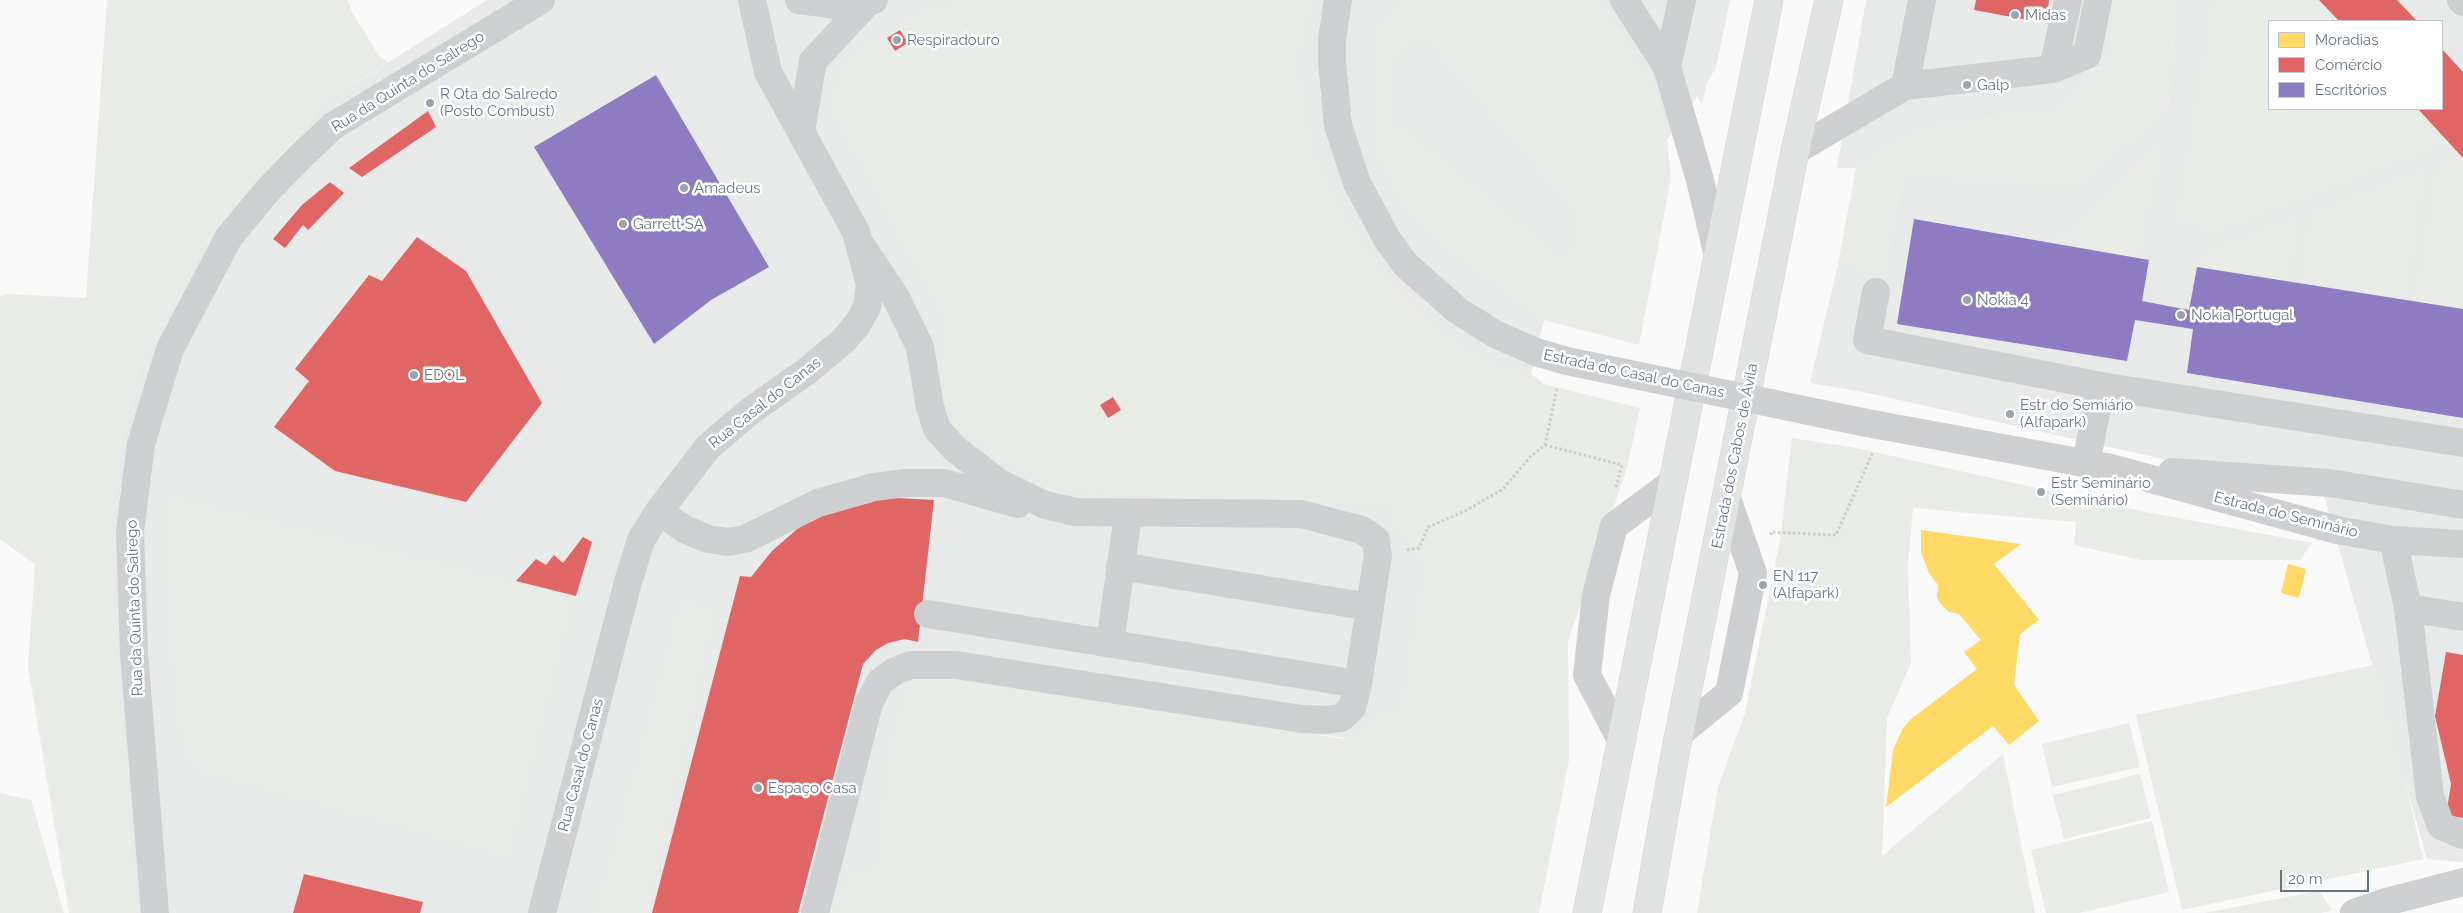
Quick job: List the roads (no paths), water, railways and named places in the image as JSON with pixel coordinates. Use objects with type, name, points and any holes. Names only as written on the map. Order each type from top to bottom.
[{"type":"highway","points":[[1587,913],[1769,0]]},
{"type":"highway","name":"Estrada dos Cabos de Ávila","points":[[1646,913],[1795,151],[1830,0]]},
{"type":"street","name":"Rua da Quinta do Salrego","points":[[155,913],[134,653],[130,531],[141,444],[170,349],[229,237],[268,190],[300,157],[333,126],[541,0]]},
{"type":"street","name":"Rua Casal do Canas","points":[[542,913],[628,582],[641,540],[659,511],[708,447],[749,412],[807,371],[843,341],[857,325],[867,307],[870,284],[859,242],[768,72],[752,0]]},
{"type":"street","points":[[799,0],[837,5],[871,1]]},
{"type":"street","points":[[1624,0],[1667,67],[1700,180],[1718,256]]},
{"type":"street","points":[[1667,67],[1682,0]]},
{"type":"street","points":[[1904,86],[1922,0]]},
{"type":"street","points":[[2052,69],[2068,0]]},
{"type":"street","points":[[1795,151],[1904,86],[2052,69],[2087,54],[2098,0]]},
{"type":"street","points":[[801,132],[813,61],[871,1]]},
{"type":"street","name":"Estrada do Casal do Canas","points":[[1338,2],[1332,62],[1338,125],[1357,183],[1387,239],[1406,264],[1457,310],[1495,334],[1536,352],[1567,361],[1862,422]]},
{"type":"street","points":[[859,242],[895,296],[920,347],[926,371],[930,407],[937,429],[955,449],[998,482],[1045,505],[1076,512]]},
{"type":"street","points":[[1876,292],[1867,340],[2101,386],[2463,443]]},
{"type":"street","points":[[2099,466],[2101,386]]},
{"type":"street","name":"Estrada do Seminário","points":[[1862,422],[2099,466],[2337,530],[2393,540],[2463,544]]},
{"type":"street","name":"Estrada do Seminário","points":[[2099,466],[2330,484],[2463,505]]},
{"type":"street","points":[[659,511],[684,529],[708,540],[728,542],[745,539],[818,503],[874,487],[906,483],[944,483],[1044,512],[1301,514],[1362,530],[1376,540],[1378,555],[1358,684],[1352,708],[1340,718],[1324,720],[956,664],[911,665],[895,671],[880,682],[869,703],[815,913]]},
{"type":"street","points":[[1620,740],[1587,675],[1596,595],[1614,526],[1672,483]]},
{"type":"street","points":[[1680,733],[1729,693],[1753,573],[1726,498]]},
{"type":"street","points":[[1110,644],[1128,514]]},
{"type":"street","points":[[2393,540],[2408,608],[2430,796],[2441,826],[2463,835]]},
{"type":"street","points":[[1120,566],[1370,607]]},
{"type":"street","points":[[2408,608],[2463,617]]},
{"type":"street","points":[[928,614],[1358,684]]},
{"type":"street","points":[[2359,912],[2386,902],[2463,882]]},
{"type":"place","name":"Midas","points":[[2015,15]]},
{"type":"place","name":"Respiradouro","points":[[897,40]]},
{"type":"place","name":"Galp","points":[[1967,85]]},
{"type":"place","name":"R Qta do Salredo (Posto Combust)","points":[[430,103]]},
{"type":"place","name":"Amadeus","points":[[684,188]]},
{"type":"place","name":"Garrett SA","points":[[623,224]]},
{"type":"place","name":"Nokia 4","points":[[1967,300]]},
{"type":"place","name":"Nokia Portugal","points":[[2181,315]]},
{"type":"place","name":"EDOL","points":[[414,375]]},
{"type":"place","name":"Estr do Semiário (Alfapark)","points":[[2010,414]]},
{"type":"place","name":"Estr Seminário (Seminário)","points":[[2041,492]]},
{"type":"place","name":"EN 117 (Alfapark)","points":[[1763,585]]},
{"type":"place","name":"Espaço Casa","points":[[758,788]]}]
